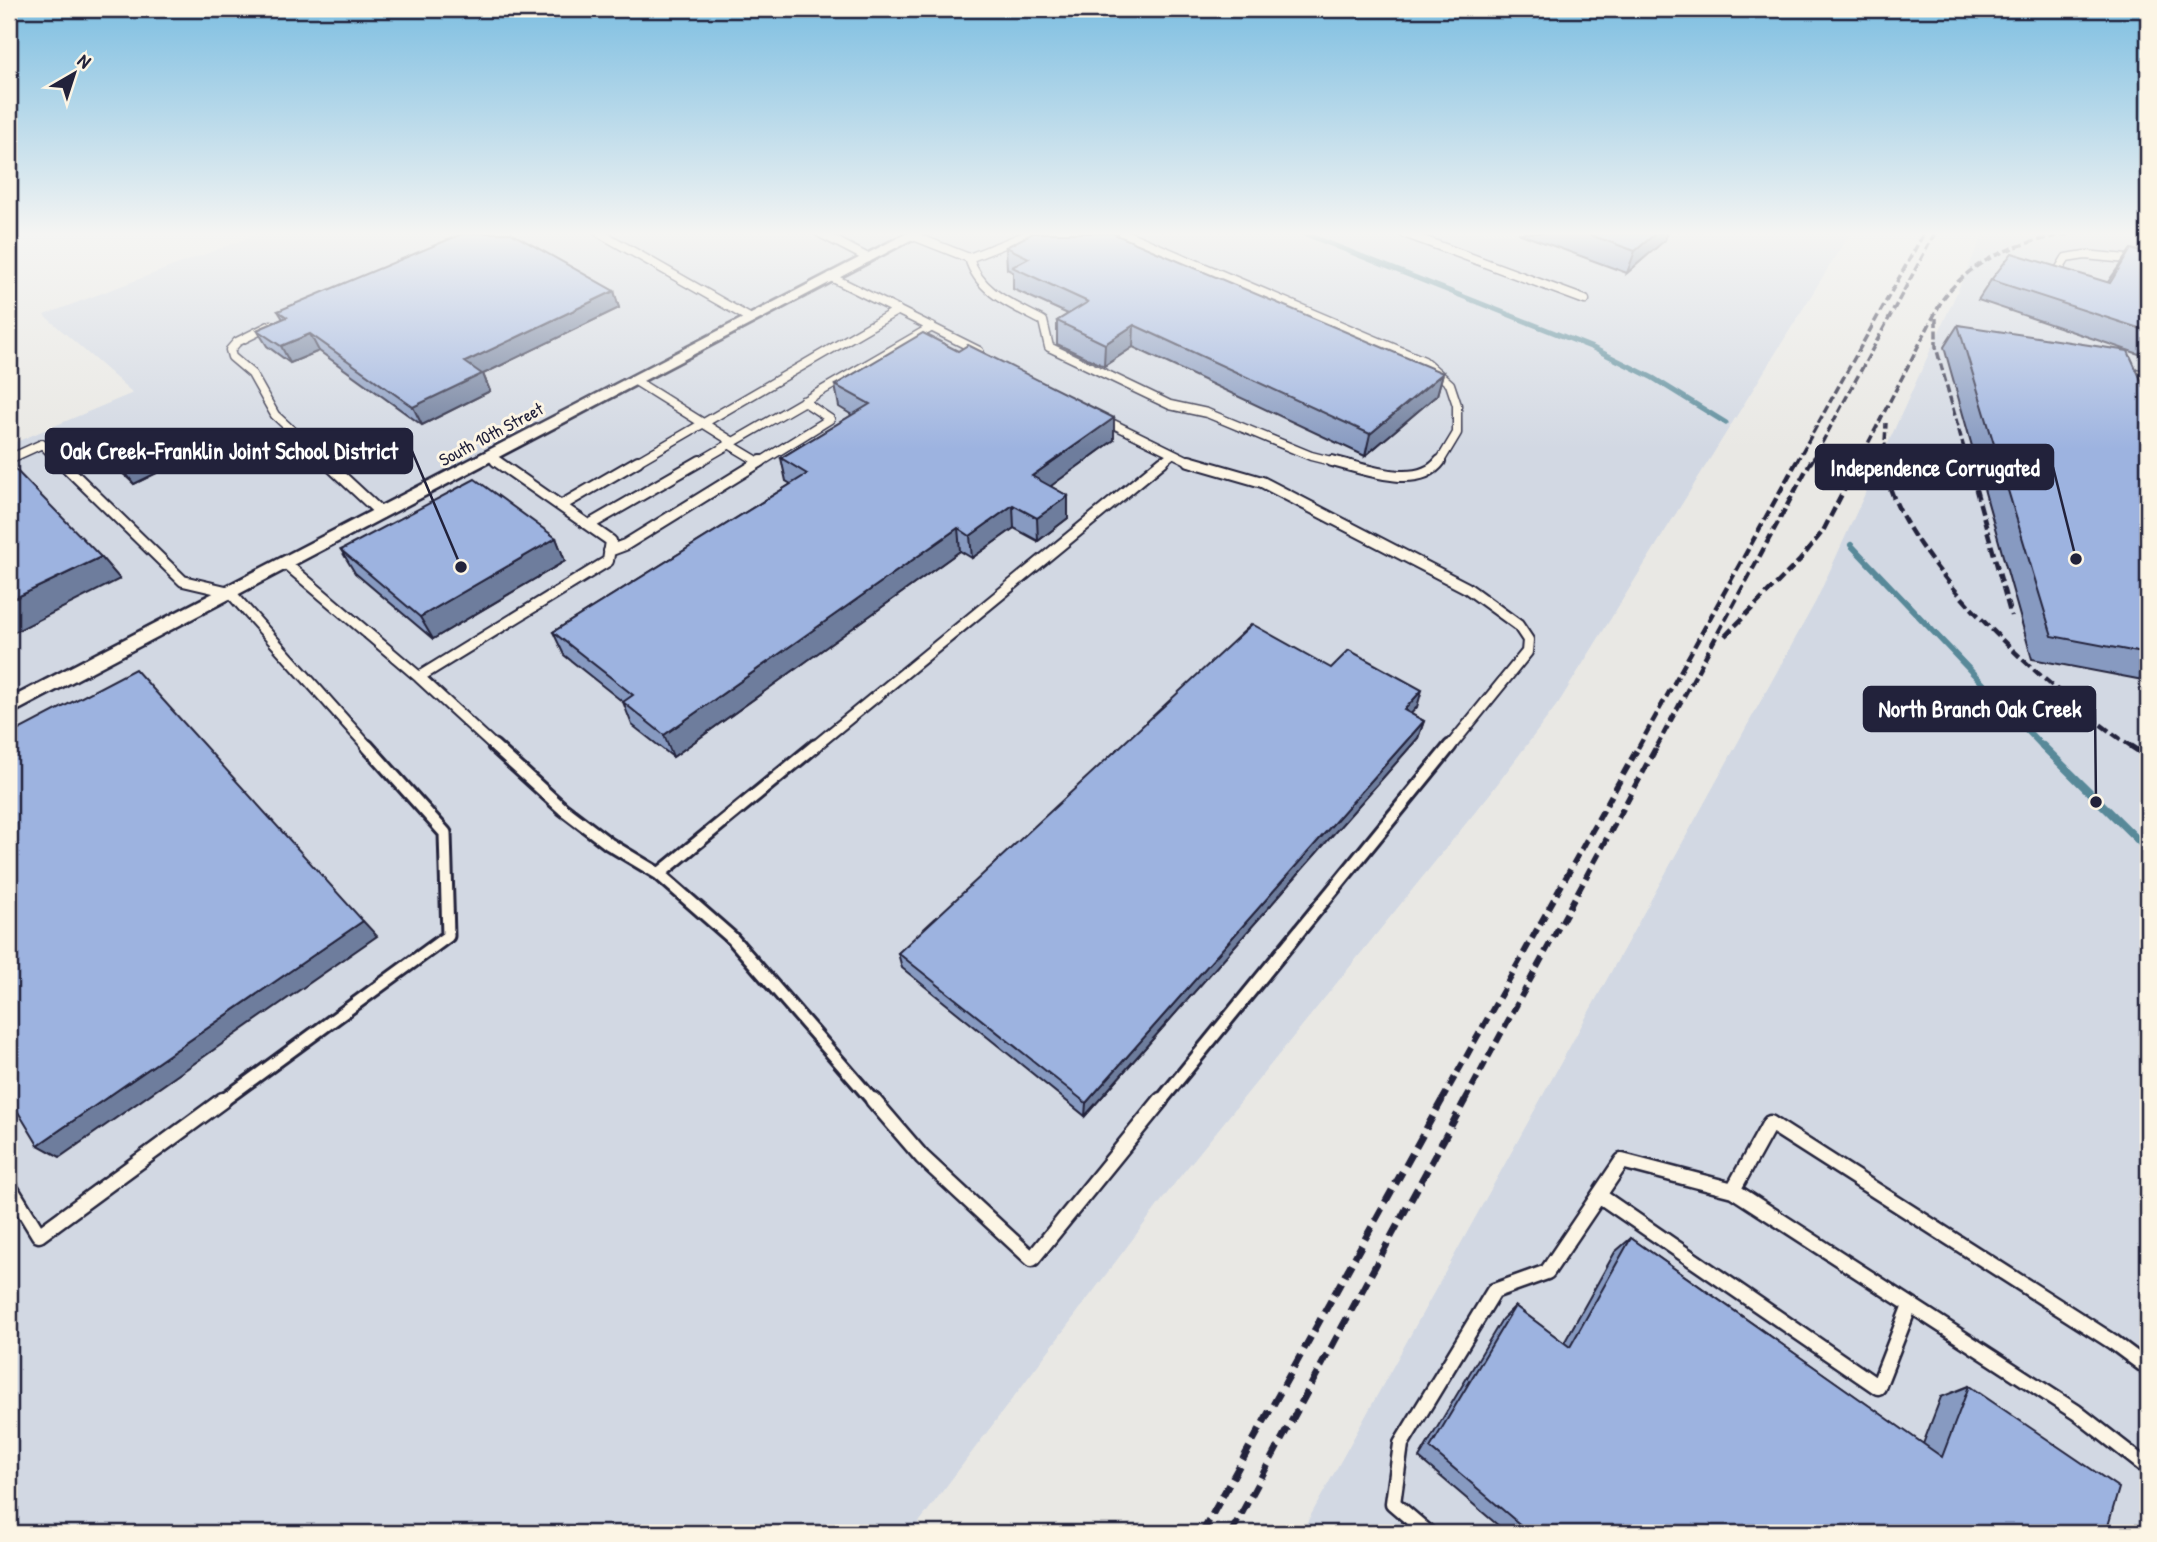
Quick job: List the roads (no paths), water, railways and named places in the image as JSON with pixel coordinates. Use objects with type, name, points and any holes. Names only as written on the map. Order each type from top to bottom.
[{"type":"street","name":"South 10th Street","points":[[9,708],[778,305]]},
{"type":"lane","points":[[726,305],[751,319]]},
{"type":"lane","points":[[888,305],[984,354]]},
{"type":"lane","points":[[1015,305],[1043,321],[1049,347],[1170,405],[1208,413],[1311,456],[1381,472],[1418,476],[1438,465],[1450,449],[1457,433],[1457,405],[1450,384],[1424,361],[1292,305]]},
{"type":"lane","points":[[562,505],[898,310]]},
{"type":"lane","points":[[284,319],[237,342],[230,349],[232,357],[252,374],[275,415],[381,513]]},
{"type":"lane","points":[[589,525],[932,327]]},
{"type":"lane","points":[[2111,367],[2148,376]]},
{"type":"lane","points":[[634,380],[704,423],[759,462]]},
{"type":"lane","points":[[609,551],[830,419],[803,401]]},
{"type":"lane","points":[[285,563],[419,677],[563,808],[609,844],[659,874],[732,938],[922,1157],[1032,1259],[1527,652],[1528,640],[1518,625],[1466,588],[1262,482],[1195,464],[1090,412]]},
{"type":"lane","points":[[9,459],[42,444],[183,581],[230,592],[445,833],[448,936],[39,1235],[9,1186]]},
{"type":"lane","points":[[659,874],[1172,454]]},
{"type":"lane","points":[[419,677],[519,619],[608,561],[611,541],[489,456]]},
{"type":"lane","points":[[1733,1190],[1770,1123],[2148,1368]]},
{"type":"lane","points":[[1428,1533],[1393,1503],[1401,1444],[1494,1291],[1547,1272],[1622,1161],[1733,1190],[2076,1412],[2148,1468]]},
{"type":"lane","points":[[1600,1196],[1878,1387],[1910,1305]]},
{"type":"waterway","points":[[1484,305],[1593,348],[1653,378],[1726,423]]},
{"type":"waterway","points":[[1851,545],[2044,748]]},
{"type":"waterway","points":[[2043,746],[2148,850]]},
{"type":"railway","points":[[1796,463],[1884,305]]},
{"type":"railway","points":[[1811,463],[1896,305]]},
{"type":"railway","points":[[1858,463],[1939,305]]},
{"type":"railway","points":[[1936,318],[1936,347],[1968,463]]},
{"type":"railway","points":[[1884,461],[1886,423]]},
{"type":"railway","points":[[1638,748],[1797,461]]},
{"type":"railway","points":[[1656,748],[1811,461]]},
{"type":"railway","points":[[1725,636],[1800,560],[1823,531],[1859,461]]},
{"type":"railway","points":[[1884,461],[1894,498],[1916,538],[1947,580],[1983,621],[2064,696],[2133,747]]},
{"type":"railway","points":[[1968,461],[2011,616]]},
{"type":"railway","points":[[1441,1102],[1639,746]]},
{"type":"railway","points":[[1464,1102],[1657,746]]},
{"type":"railway","points":[[2133,747],[2148,757]]},
{"type":"railway","points":[[1202,1533],[1442,1100]]},
{"type":"railway","points":[[1231,1533],[1465,1100]]},
{"type":"place","name":"Independence Corrugated","points":[[2076,559]]},
{"type":"place","name":"Oak Creek-Franklin Joint School District","points":[[461,567]]},
{"type":"place","name":"North Branch Oak Creek","points":[[2096,802]]}]
